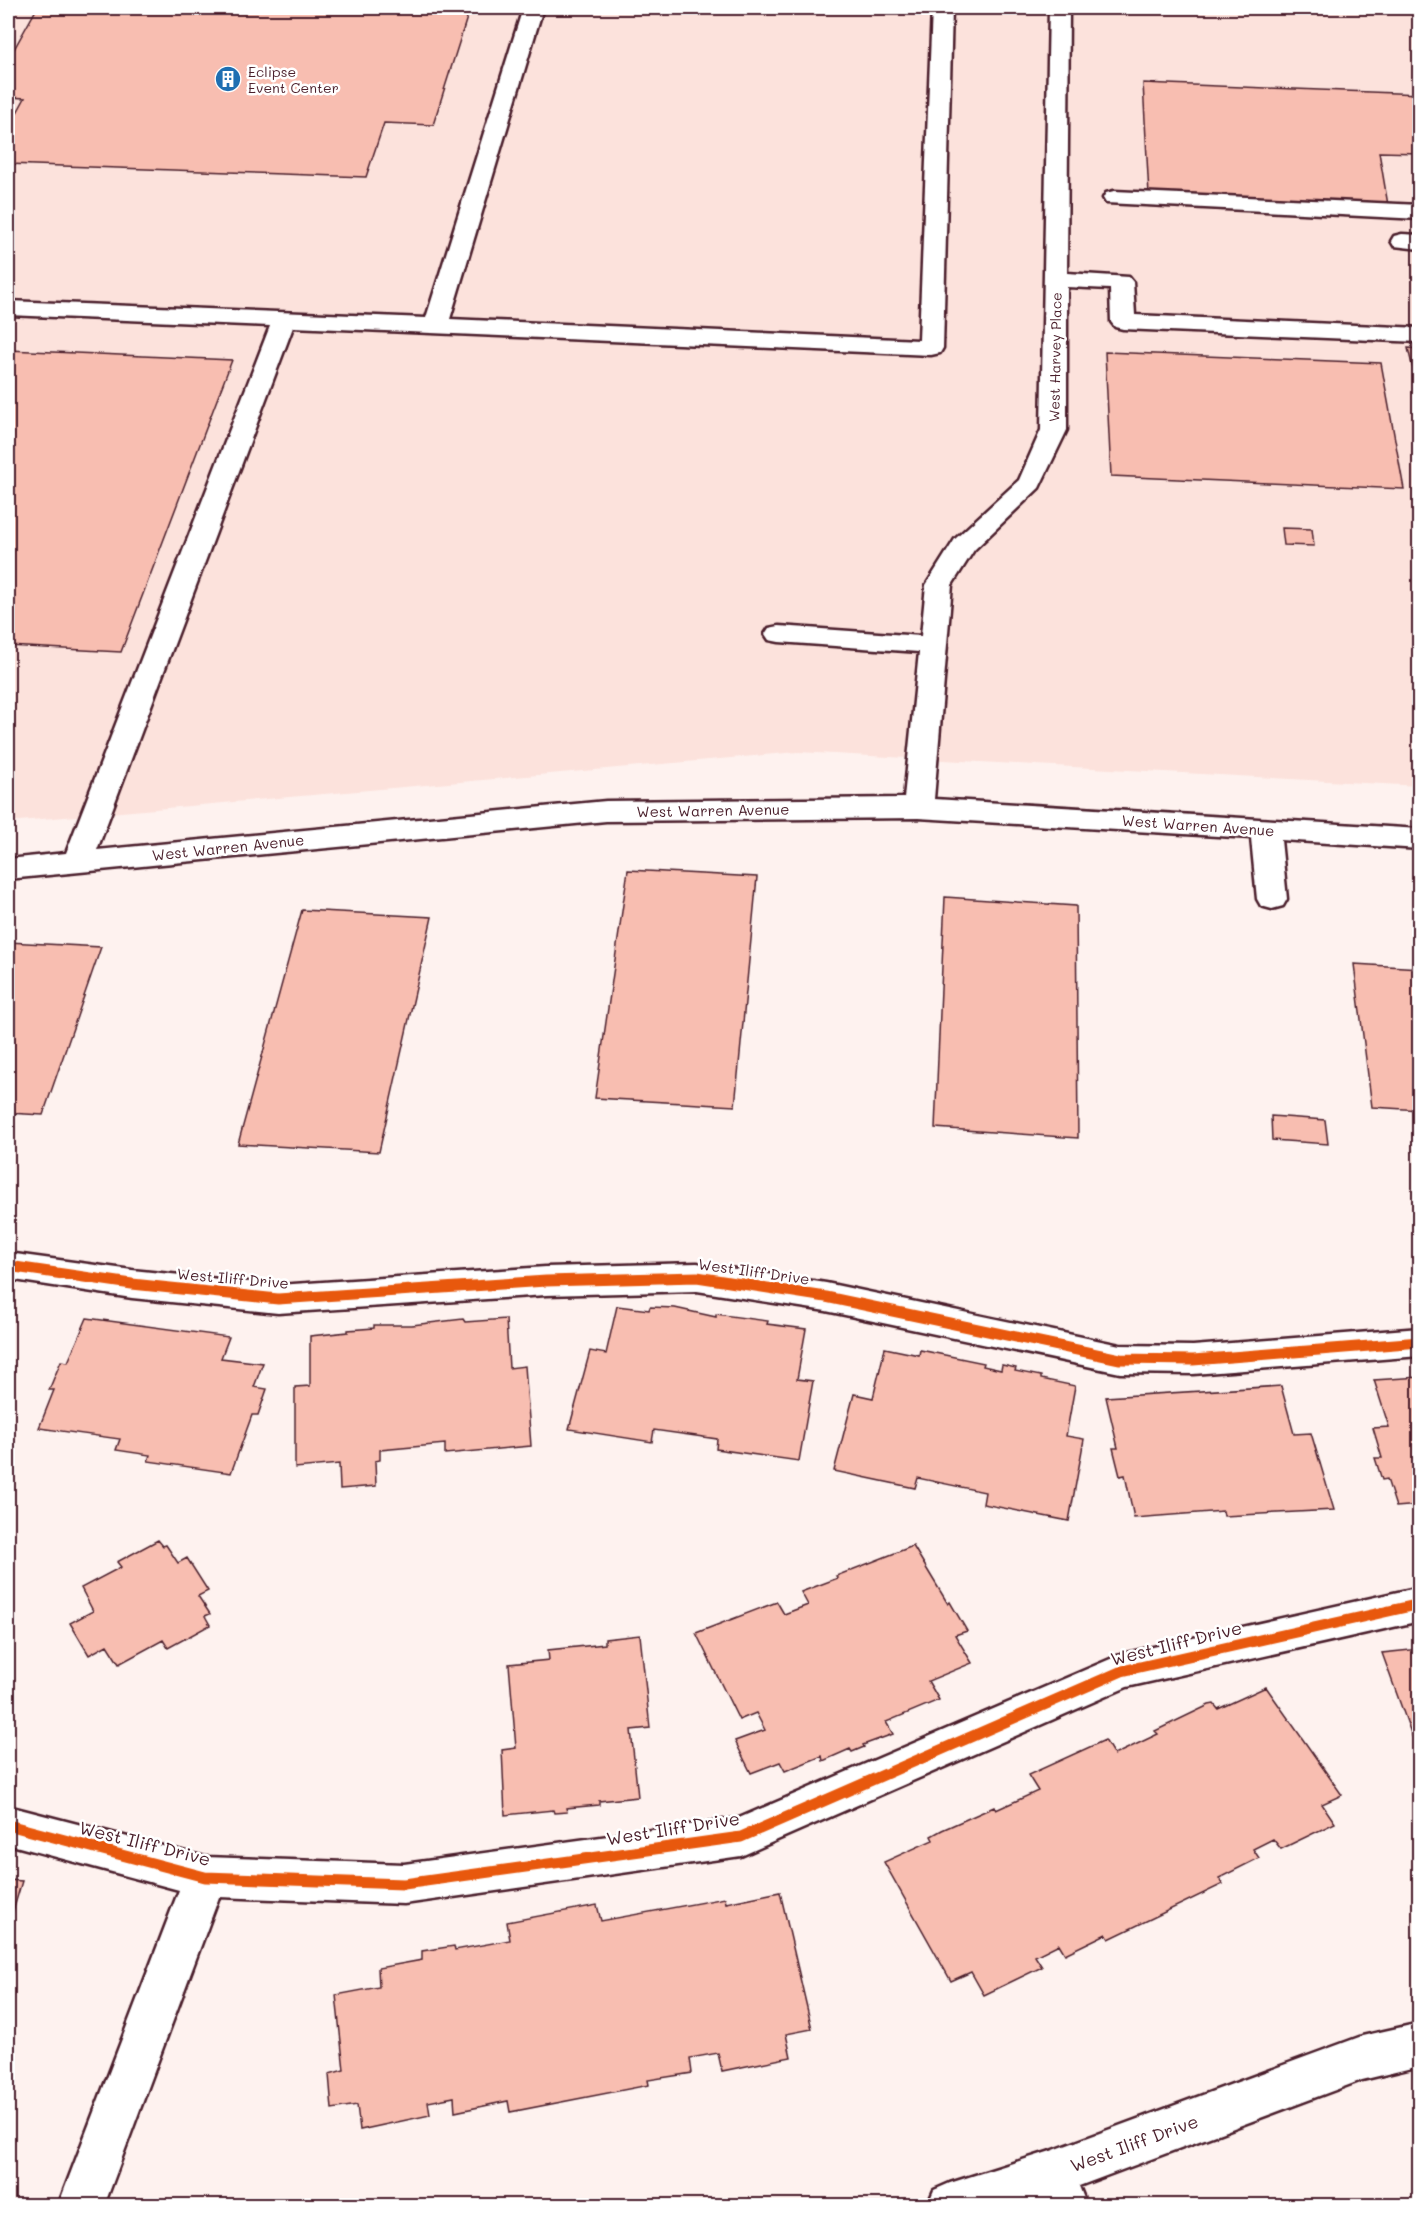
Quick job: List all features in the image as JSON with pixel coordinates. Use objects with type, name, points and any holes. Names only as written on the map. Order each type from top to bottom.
[{"type":"street","points":[[436,326],[533,8]]},
{"type":"street","points":[[8,308],[931,348],[942,8]]},
{"type":"street","name":"West Harvey Place","points":[[918,808],[939,585],[964,544],[1030,483],[1054,430],[1059,8]]},
{"type":"street","points":[[1114,198],[1419,212]]},
{"type":"street","points":[[1056,280],[1122,282],[1123,322],[1419,335]]},
{"type":"street","points":[[78,862],[284,320]]},
{"type":"street","points":[[779,634],[934,645]]},
{"type":"street","name":"West Warren Avenue","points":[[8,869],[606,811],[918,808],[1419,839]]},
{"type":"street","points":[[1265,829],[1272,898]]},
{"type":"street","name":"West Iliff Drive","points":[[8,1266],[132,1284],[278,1299],[546,1281],[697,1276],[826,1297],[1120,1359],[1193,1360],[1419,1342]]},
{"type":"street","name":"West Iliff Drive","points":[[8,1825],[205,1877],[404,1884],[741,1837],[1122,1671],[1419,1604]]},
{"type":"street","name":"West Iliff Drive","points":[[81,2205],[205,1877]]},
{"type":"street","name":"West Iliff Drive","points":[[950,2205],[1057,2190],[1362,2058],[1419,2044]]},
{"type":"shaded area","points":[[8,8],[1419,8],[1419,786],[798,752],[8,822]]},
{"type":"building","name":"Eclipse Event Center","points":[[37,8],[470,8],[433,125],[384,123],[366,177],[8,164],[8,129],[25,98],[8,97],[8,60]]},
{"type":"building","points":[[1143,83],[1420,94],[1420,153],[1379,152],[1388,205],[1149,195]]},
{"type":"building","points":[[1408,348],[1420,349],[1420,399]]},
{"type":"building","points":[[8,350],[232,360],[121,652],[8,646]]},
{"type":"building","points":[[1105,352],[1381,363],[1404,489],[1111,476]]},
{"type":"building","points":[[1282,528],[1312,529],[1314,546],[1284,545]]},
{"type":"building","points":[[628,870],[757,877],[735,1106],[595,1098]]},
{"type":"building","points":[[945,897],[1076,906],[1078,1138],[935,1128]]},
{"type":"building","points":[[302,910],[432,917],[379,1152],[238,1144]]},
{"type":"building","points":[[8,942],[101,947],[43,1115],[8,1113]]},
{"type":"building","points":[[1354,964],[1420,968],[1420,1110],[1372,1107]]},
{"type":"building","points":[[1271,1116],[1325,1120],[1328,1144],[1272,1140]]},
{"type":"building","points":[[617,1306],[649,1310],[650,1307],[675,1308],[716,1317],[716,1314],[806,1329],[797,1379],[813,1381],[799,1461],[716,1449],[717,1439],[654,1430],[652,1442],[569,1429],[590,1351],[606,1354]]},
{"type":"building","points":[[87,1318],[229,1337],[221,1358],[263,1363],[254,1387],[267,1389],[258,1415],[252,1415],[231,1473],[148,1461],[150,1455],[116,1450],[120,1439],[39,1428],[54,1390],[49,1390],[61,1361],[68,1362]]},
{"type":"building","points":[[463,1319],[465,1322],[506,1319],[509,1368],[525,1366],[531,1446],[445,1454],[445,1444],[380,1450],[380,1460],[375,1461],[376,1486],[340,1489],[339,1464],[295,1468],[295,1387],[310,1386],[310,1336],[374,1328],[374,1325],[412,1325]]},
{"type":"building","points":[[885,1348],[919,1355],[920,1350],[984,1363],[983,1366],[1001,1370],[1002,1365],[1016,1368],[1015,1371],[1041,1376],[1041,1379],[1075,1386],[1066,1436],[1084,1439],[1069,1521],[983,1504],[985,1492],[918,1478],[915,1488],[834,1471],[854,1394],[873,1398]]},
{"type":"building","points":[[1420,1377],[1420,1505],[1396,1507],[1387,1479],[1382,1480],[1375,1458],[1382,1458],[1373,1428],[1389,1427],[1374,1380]]},
{"type":"building","points":[[1281,1386],[1294,1434],[1311,1433],[1334,1510],[1224,1516],[1223,1511],[1134,1518],[1125,1475],[1120,1476],[1113,1448],[1118,1448],[1106,1397]]},
{"type":"building","points":[[158,1540],[163,1546],[166,1545],[178,1563],[187,1558],[208,1591],[198,1596],[210,1614],[205,1616],[210,1625],[168,1648],[163,1640],[119,1664],[107,1645],[89,1655],[70,1623],[93,1611],[81,1588],[121,1567],[117,1562]]},
{"type":"building","points":[[913,1546],[967,1631],[955,1635],[972,1663],[928,1681],[939,1700],[886,1722],[893,1734],[863,1745],[864,1747],[852,1752],[850,1749],[823,1761],[822,1756],[785,1771],[780,1762],[751,1773],[735,1741],[765,1730],[756,1713],[739,1720],[696,1633],[777,1602],[784,1614],[808,1605],[801,1592]]},
{"type":"building","points":[[640,1635],[650,1728],[631,1730],[638,1797],[599,1801],[599,1805],[566,1808],[567,1812],[554,1813],[553,1810],[505,1815],[502,1750],[516,1748],[509,1664],[549,1660],[548,1650],[605,1644],[605,1639]]},
{"type":"building","points":[[1420,1649],[1420,1758],[1382,1653]]},
{"type":"building","points":[[1266,1687],[1342,1795],[1322,1804],[1335,1823],[1281,1849],[1273,1839],[1253,1849],[1259,1858],[1219,1878],[1223,1884],[1109,1939],[1106,1934],[1065,1954],[1059,1944],[1035,1956],[1042,1967],[984,1995],[971,1972],[951,1981],[884,1862],[933,1840],[931,1836],[942,1830],[1038,1791],[1028,1775],[1105,1740],[1114,1755],[1158,1734],[1155,1731],[1209,1705],[1214,1704],[1218,1709]]},
{"type":"building","points":[[8,1880],[22,1881],[8,1928]]},
{"type":"building","points":[[780,1892],[812,2029],[786,2034],[791,2057],[722,2071],[718,2053],[690,2058],[692,2073],[648,2080],[649,2085],[510,2112],[508,2101],[455,2112],[454,2097],[428,2102],[430,2115],[360,2130],[357,2105],[332,2109],[329,2074],[344,2070],[336,1995],[379,1987],[378,1968],[422,1960],[422,1951],[454,1946],[455,1950],[510,1940],[507,1922],[597,1905],[601,1921],[725,1898],[726,1903]]},
{"type":"cycle path","points":[[8,1266],[132,1284],[278,1299],[546,1281],[697,1277],[826,1297],[1120,1359],[1193,1360],[1420,1342]]},
{"type":"cycle path","points":[[8,1825],[205,1877],[404,1884],[741,1837],[1122,1671],[1420,1604]]},
{"type":"place","name":"Eclipse Event Center","points":[[228,79]]}]
